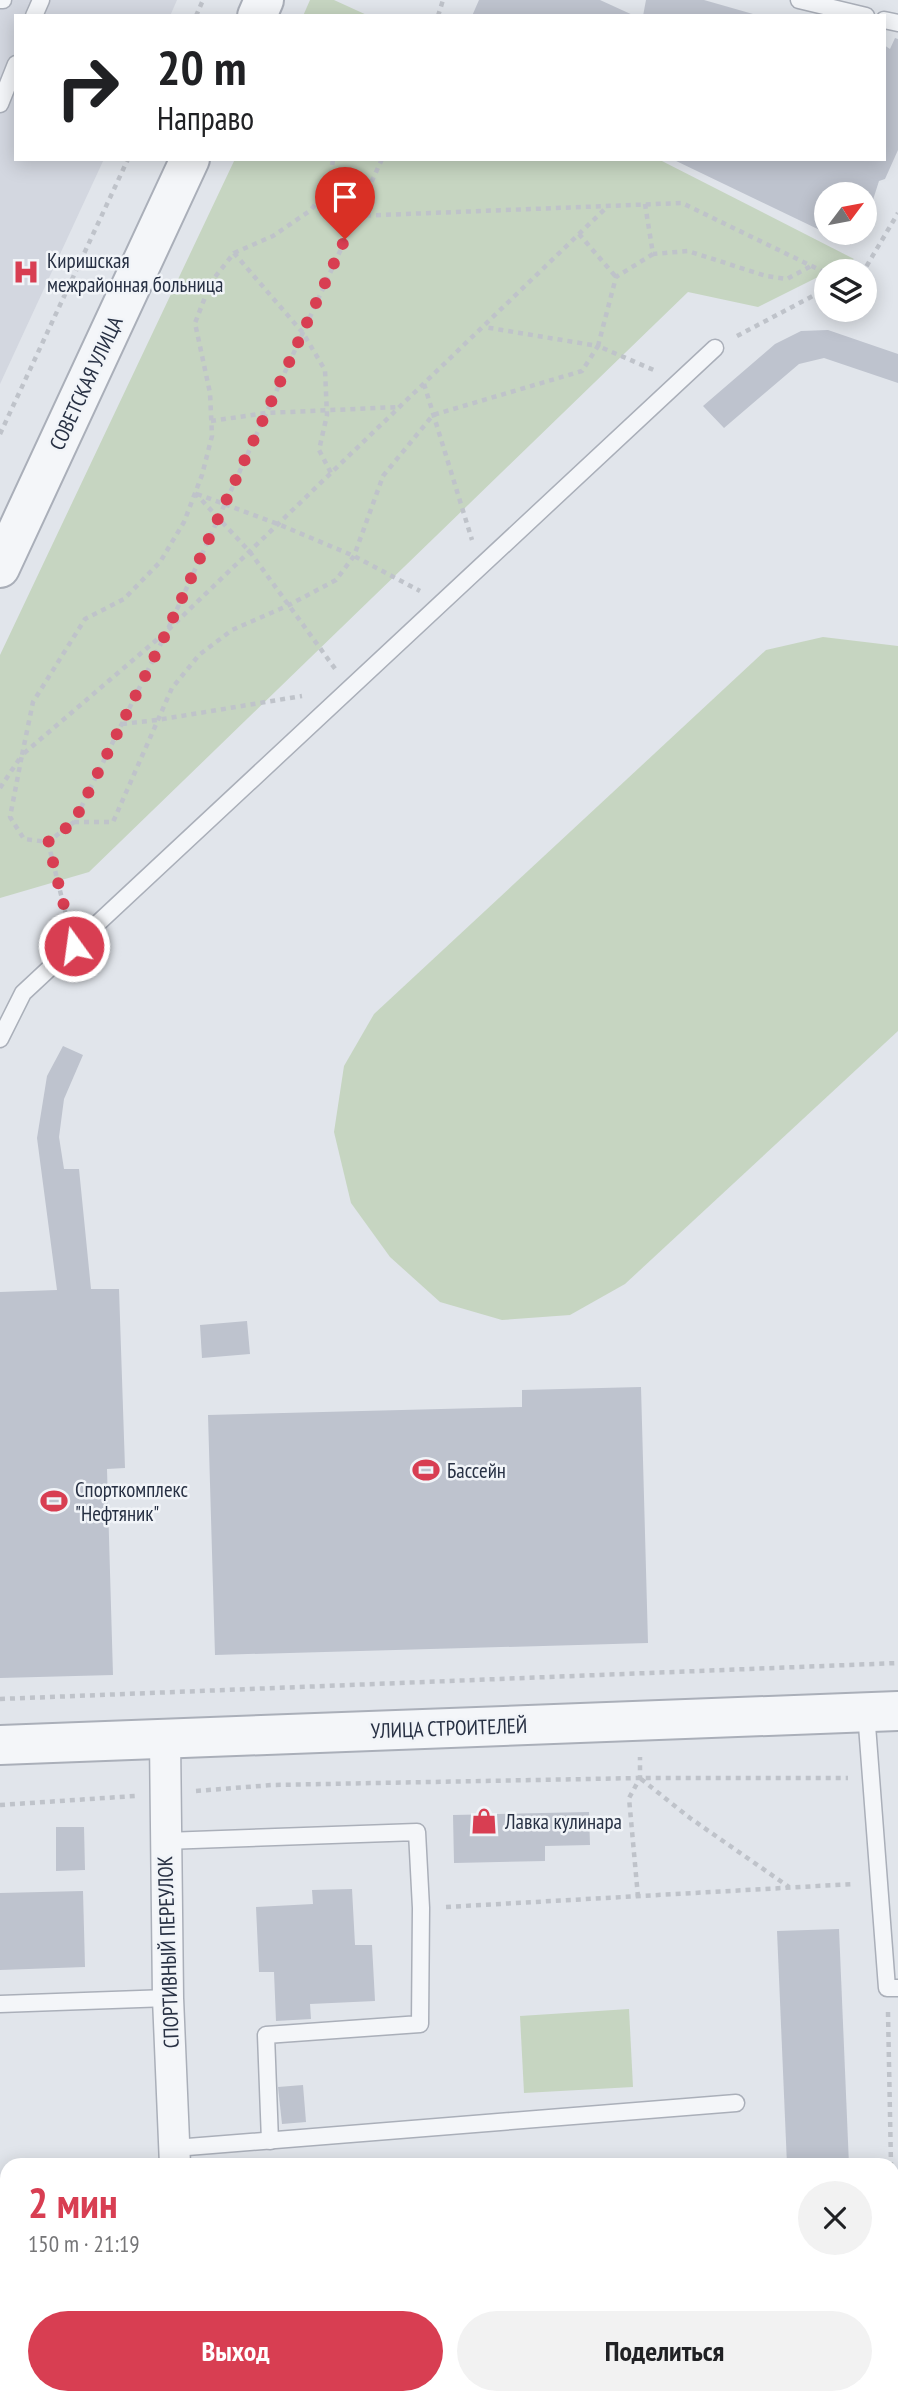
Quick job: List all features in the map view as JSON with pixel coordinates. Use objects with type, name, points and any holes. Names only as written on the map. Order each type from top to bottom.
[{"type":"street","name":"СОВЕТСКАЯ УЛИЦА","points":[[0,568],[189,161]]},
{"type":"street","name":"УЛИЦА СТРОИТЕЛЕЙ","points":[[0,1745],[882,1711]]},
{"type":"street","name":"СПОРТИВНЫЙ ПЕРЕУЛОК","points":[[165,1739],[168,1998],[175,2156]]},
{"type":"lane","points":[[799,0],[858,14]]},
{"type":"lane","points":[[0,104],[14,69]]},
{"type":"lane","points":[[0,1039],[23,993],[715,348]]},
{"type":"lane","points":[[882,1711],[872,1777],[878,1882],[892,1988]]},
{"type":"lane","points":[[165,1841],[417,1832],[421,1908],[419,2024],[266,2035],[270,2141]]},
{"type":"lane","points":[[0,2004],[168,1998]]},
{"type":"lane","points":[[175,2156],[270,2141],[736,2104]]},
{"type":"path","points":[[0,434],[127,161]]},
{"type":"path","points":[[333,161],[330,184],[312,210],[274,236],[234,253],[211,282],[195,323],[210,393],[212,436],[195,493],[184,522],[160,562],[124,599],[85,620],[33,702],[10,817],[24,839],[48,842],[74,822],[167,631],[381,161]]},
{"type":"path","points":[[356,216],[681,203],[814,267]]},
{"type":"path","points":[[645,204],[653,254]]},
{"type":"path","points":[[0,788],[22,755],[167,631],[608,206]]},
{"type":"path","points":[[871,259],[898,213]]},
{"type":"path","points":[[579,234],[616,277]]},
{"type":"path","points":[[74,822],[113,822],[173,688],[199,655],[232,630],[289,605],[336,580],[354,556],[383,476],[433,415],[582,372],[598,346],[616,277],[653,254],[688,251],[766,276],[787,279],[811,266]]},
{"type":"path","points":[[234,253],[303,332],[325,370],[327,411],[319,450],[331,473]]},
{"type":"path","points":[[715,348],[814,295]]},
{"type":"path","points":[[483,327],[598,346],[680,381]]},
{"type":"path","points":[[424,384],[480,567]]},
{"type":"path","points":[[211,421],[266,413],[400,407]]},
{"type":"path","points":[[195,493],[354,556],[442,603]]},
{"type":"path","points":[[122,724],[350,689],[250,552],[195,493]]},
{"type":"path","points":[[48,842],[74,946]]},
{"type":"path","points":[[0,1699],[898,1663]]},
{"type":"path","points":[[0,1805],[272,1785],[872,1777]]},
{"type":"path","points":[[640,1778],[690,1818],[790,1888]]},
{"type":"path","points":[[638,1897],[629,1798],[640,1778]]},
{"type":"path","points":[[421,1908],[878,1882]]},
{"type":"path","points":[[891,2158],[892,1988]]},
{"type":"shaded area","name":"Киришская межрайонная больница","points":[[0,0],[177,0],[171,14],[14,14],[14,161],[103,161],[0,384]]},
{"type":"green space","points":[[310,0],[334,0],[365,14],[304,14]]},
{"type":"green space","points":[[234,161],[662,161],[814,239],[814,245],[827,245],[854,259],[814,259],[814,279],[758,307],[688,292],[89,872],[0,898],[0,655]]},
{"type":"green space","points":[[823,637],[898,646],[898,1031],[625,1284],[570,1315],[502,1320],[440,1302],[390,1257],[351,1203],[334,1132],[344,1066],[374,1014],[766,650]]},
{"type":"green space","points":[[629,2009],[633,2087],[524,2093],[520,2016]]},
{"type":"building","points":[[479,0],[600,0],[631,14],[473,14]]},
{"type":"building","points":[[646,0],[704,0],[753,14],[643,14]]},
{"type":"building","points":[[895,38],[898,39],[898,150],[885,179],[879,181],[877,187],[877,182],[814,182],[814,227],[676,161],[886,161],[886,46],[890,49]]},
{"type":"building","points":[[828,330],[898,354],[898,383],[824,358],[799,364],[724,428],[703,406],[775,344],[801,331]]},
{"type":"building","name":"Спорткомплекс \"Нефтяник\"","points":[[63,1046],[83,1055],[64,1099],[59,1137],[64,1169],[79,1169],[91,1289],[119,1289],[125,1468],[107,1469],[113,1675],[0,1678],[0,1292],[57,1290],[37,1138],[47,1076]]},
{"type":"building","points":[[247,1321],[250,1354],[202,1358],[200,1325]]},
{"type":"building","name":"Бассейн","points":[[641,1387],[648,1643],[215,1655],[208,1415],[522,1407],[522,1390]]},
{"type":"building","points":[[589,1812],[590,1845],[545,1846],[545,1861],[454,1863],[453,1815]]},
{"type":"building","points":[[56,1827],[84,1827],[85,1870],[56,1871]]},
{"type":"building","points":[[352,1889],[355,1945],[372,1945],[375,2001],[310,2004],[311,2019],[276,2021],[274,1972],[259,1972],[256,1907],[313,1904],[312,1890]]},
{"type":"building","points":[[83,1891],[85,1967],[0,1970],[0,1893]]},
{"type":"building","points":[[839,1929],[849,2158],[787,2158],[777,1931]]},
{"type":"building","points":[[303,2085],[306,2122],[282,2124],[278,2087]]},
{"type":"place","name":"Киришская межрайонная больница","points":[[26,272]]},
{"type":"place","name":"Бассейн","points":[[426,1470]]},
{"type":"place","name":"Спорткомплекс \"Нефтяник\"","points":[[54,1501]]},
{"type":"place","name":"Лавка кулинара","points":[[484,1821]]},
{"type":"route","points":[[74,946],[48,842],[74,822],[167,631],[345,239]]}]
